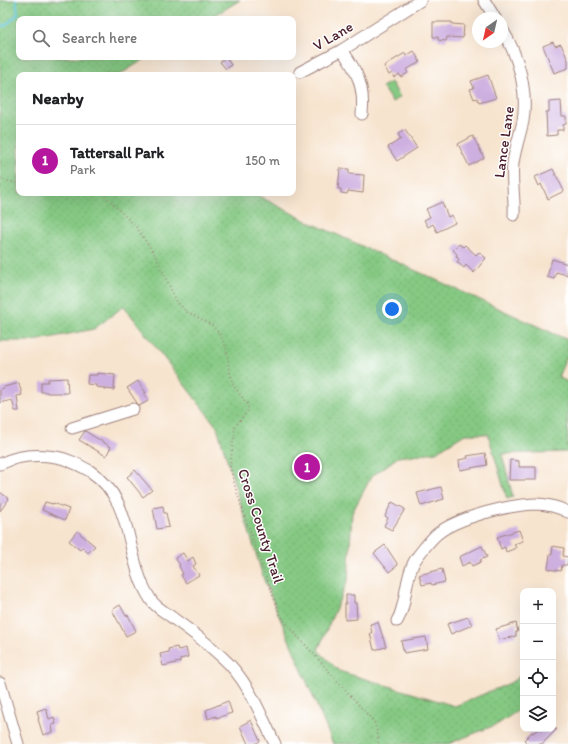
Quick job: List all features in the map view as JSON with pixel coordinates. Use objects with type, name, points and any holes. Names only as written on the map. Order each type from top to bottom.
[{"type":"street","name":"V Lane","points":[[300,72],[342,50],[421,0]]},
{"type":"street","points":[[484,0],[491,12]]},
{"type":"street","name":"Lance Lane","points":[[508,39],[516,58],[521,77],[524,100],[523,120],[513,163],[513,191],[515,202],[514,215]]},
{"type":"street","points":[[342,50],[354,67],[362,87],[362,114]]},
{"type":"street","points":[[72,428],[133,409]]},
{"type":"street","points":[[0,464],[10,459],[26,456],[60,458],[81,466],[103,482],[124,515],[136,567],[151,601],[195,634],[237,672],[245,683],[276,744]]},
{"type":"street","points":[[397,621],[400,615],[405,589],[414,562],[435,536],[451,525],[470,518],[517,506],[544,505],[568,512]]},
{"type":"street","points":[[0,683],[15,743]]},
{"type":"path","points":[[0,179],[16,183]]},
{"type":"path","name":"Cross County Trail","points":[[105,196],[137,228],[155,255],[177,302],[187,312],[212,324],[220,334],[227,350],[228,367],[233,385],[248,405],[248,410],[235,427],[230,467],[247,523],[279,612],[284,621],[374,722],[378,735],[378,744]]},
{"type":"green space","points":[[0,0],[240,0],[214,16],[16,16],[16,60],[143,60],[124,72],[16,72],[16,196],[259,196],[307,221],[568,340],[568,354],[558,377],[568,382],[568,452],[502,454],[513,497],[507,499],[488,434],[465,434],[436,452],[398,457],[371,477],[352,513],[348,580],[318,650],[339,671],[455,706],[510,683],[520,676],[520,709],[498,724],[448,744],[333,744],[264,580],[217,427],[124,306],[94,329],[34,341],[0,341]]},
{"type":"green space","points":[[391,82],[400,97],[392,102],[382,87]]},
{"type":"building","points":[[433,22],[452,22],[452,24],[464,25],[463,38],[447,37],[446,41],[438,40],[438,37],[433,37]]},
{"type":"building","points":[[553,42],[555,46],[561,44],[568,60],[568,68],[554,73],[543,46]]},
{"type":"building","points":[[414,51],[420,62],[406,70],[408,73],[401,77],[399,74],[394,78],[392,73],[389,75],[384,66],[405,53],[406,56]]},
{"type":"building","points":[[222,60],[228,60],[231,65],[226,69],[220,62]]},
{"type":"building","points":[[488,75],[496,98],[479,103],[477,98],[474,99],[470,89],[474,88],[471,81]]},
{"type":"building","points":[[561,101],[562,116],[566,116],[566,124],[563,125],[563,130],[557,130],[557,135],[547,136],[546,112],[549,112],[549,102]]},
{"type":"building","points":[[405,130],[417,148],[397,161],[388,147],[401,139],[398,134]]},
{"type":"building","points":[[473,136],[484,158],[469,166],[458,144]]},
{"type":"building","points":[[340,169],[349,169],[349,174],[364,175],[363,193],[348,191],[347,194],[341,193],[341,189],[338,189]]},
{"type":"building","points":[[553,169],[564,191],[548,199],[541,184],[539,186],[535,177]]},
{"type":"building","points":[[442,202],[448,217],[452,215],[455,223],[437,232],[433,224],[428,227],[424,220],[430,217],[426,209]]},
{"type":"building","points":[[459,244],[463,247],[465,245],[476,255],[479,252],[486,258],[474,273],[466,265],[464,268],[457,262],[459,259],[453,250]]},
{"type":"building","points":[[552,259],[568,264],[567,275],[556,272],[554,279],[547,277]]},
{"type":"building","points":[[97,373],[115,375],[114,390],[87,384],[88,375],[97,375]]},
{"type":"building","points":[[67,378],[68,393],[41,392],[41,382],[48,382],[48,379]]},
{"type":"building","points":[[138,381],[146,393],[144,394],[148,401],[139,406],[127,388]]},
{"type":"building","points":[[19,383],[22,395],[17,396],[19,411],[15,411],[12,400],[0,403],[0,389]]},
{"type":"building","points":[[85,431],[111,447],[106,456],[79,440]]},
{"type":"building","points":[[485,453],[487,465],[460,470],[459,460],[468,458],[467,456]]},
{"type":"building","points":[[510,460],[519,461],[519,467],[536,467],[536,480],[509,480]]},
{"type":"building","points":[[135,470],[152,490],[143,497],[127,477]]},
{"type":"building","points":[[441,487],[444,499],[421,506],[417,493]]},
{"type":"building","points":[[0,492],[9,499],[0,511]]},
{"type":"building","points":[[45,502],[53,503],[69,509],[65,520],[42,510]]},
{"type":"building","points":[[392,502],[405,509],[392,530],[384,526],[388,518],[385,516]]},
{"type":"building","points":[[163,506],[169,527],[157,529],[153,508]]},
{"type":"building","points":[[519,530],[523,541],[514,544],[516,548],[506,552],[505,547],[501,549],[497,537]]},
{"type":"building","points":[[77,531],[95,546],[88,553],[82,547],[80,550],[69,541]]},
{"type":"building","points":[[385,545],[398,565],[389,572],[374,553]]},
{"type":"building","points":[[482,546],[487,557],[480,560],[481,562],[472,566],[470,562],[462,566],[459,557]]},
{"type":"building","points":[[553,546],[564,548],[563,556],[568,557],[567,565],[562,565],[561,571],[548,569],[550,554],[552,554]]},
{"type":"building","points":[[183,553],[188,561],[193,557],[196,564],[193,566],[199,575],[186,583],[181,575],[183,574],[179,566],[180,565],[175,558]]},
{"type":"building","points":[[442,569],[445,582],[432,585],[431,583],[422,585],[419,575]]},
{"type":"building","points":[[346,595],[354,595],[357,619],[345,620]]},
{"type":"building","points":[[120,605],[126,616],[128,615],[136,631],[126,636],[112,610]]},
{"type":"building","points":[[468,617],[472,625],[451,634],[447,624]]},
{"type":"building","points":[[378,622],[386,647],[374,650],[370,633],[372,633],[370,624]]},
{"type":"building","points":[[516,623],[518,632],[516,632],[516,636],[499,640],[496,629]]},
{"type":"building","points":[[426,637],[428,649],[404,653],[401,641]]},
{"type":"building","points":[[177,647],[178,650],[186,648],[188,657],[180,659],[180,662],[163,666],[160,654],[169,652],[168,649]]},
{"type":"building","points":[[228,701],[232,713],[208,719],[206,710]]},
{"type":"building","points":[[46,708],[49,719],[54,717],[56,724],[52,725],[53,732],[43,735],[37,711]]},
{"type":"building","points":[[251,720],[260,741],[255,744],[248,744],[240,726]]},
{"type":"building","points":[[532,732],[554,732],[542,744],[528,744],[524,740]]},
{"type":"waterway","points":[[0,25],[5,26],[18,14],[16,0]]},
{"type":"place","name":"Tattersall Park","points":[[307,467]]}]
